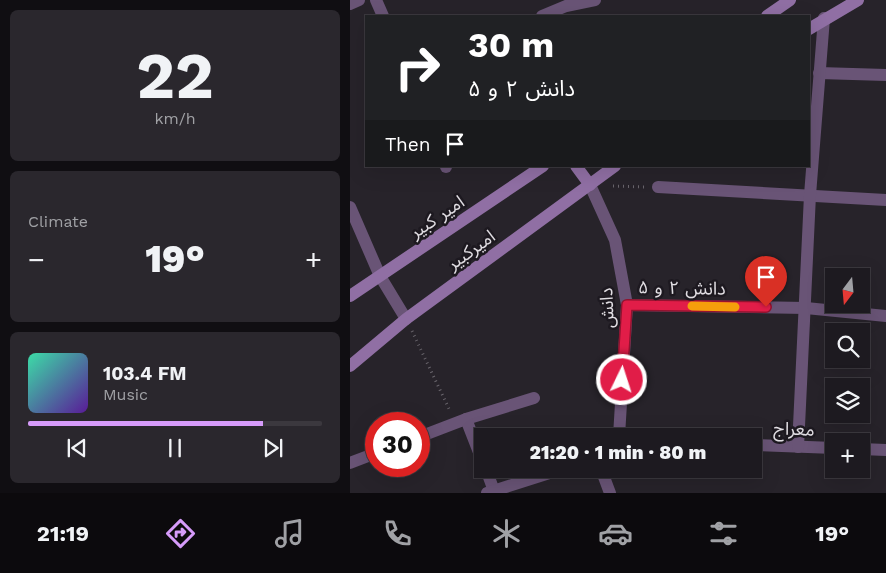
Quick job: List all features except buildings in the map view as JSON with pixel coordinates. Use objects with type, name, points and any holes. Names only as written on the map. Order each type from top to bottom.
[{"type":"street","points":[[350,4],[359,0]]},
{"type":"street","points":[[376,0],[383,15]]},
{"type":"street","points":[[768,15],[790,0]]},
{"type":"street","points":[[810,28],[824,18],[858,0]]},
{"type":"street","points":[[544,15],[566,6],[587,1]]},
{"type":"street","points":[[798,447],[810,195],[824,18]]},
{"type":"street","points":[[819,73],[886,74]]},
{"type":"street","name":"امیر کبیر","points":[[350,296],[542,167]]},
{"type":"street","points":[[577,167],[590,185]]},
{"type":"street","name":"امیرکبیر","points":[[350,366],[406,318],[614,167]]},
{"type":"street","name":"دانش","points":[[590,185],[615,240],[627,305],[619,428]]},
{"type":"street","points":[[658,187],[886,200]]},
{"type":"street","points":[[350,207],[380,276],[406,318]]},
{"type":"street","name":"دانش ۲ و ۵","points":[[627,305],[806,308],[886,316]]},
{"type":"street","points":[[430,433],[534,398]]},
{"type":"street","points":[[461,421],[474,445]]},
{"type":"street","name":"معراج","points":[[762,445],[825,448]]},
{"type":"street","points":[[870,449],[886,450]]},
{"type":"street","points":[[350,463],[365,457]]},
{"type":"street","points":[[488,478],[490,492],[534,478]]},
{"type":"street","points":[[604,478],[610,493]]},
{"type":"path","points":[[590,185],[658,187]]},
{"type":"path","points":[[406,318],[461,421]]},
{"type":"slow traffic","points":[[692,306],[735,307]]},
{"type":"route","points":[[622,380],[627,305],[766,307]]}]
